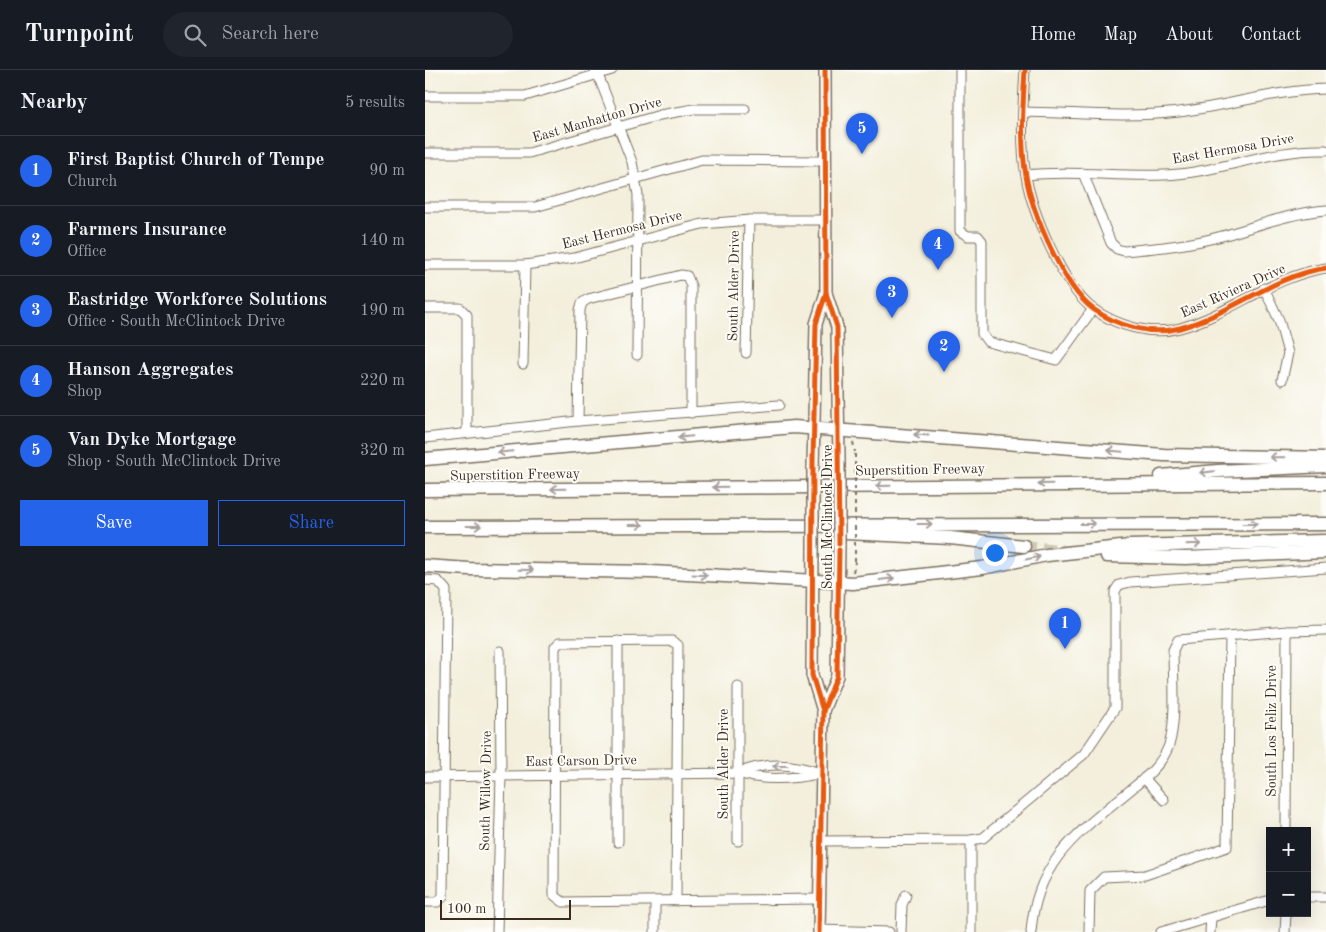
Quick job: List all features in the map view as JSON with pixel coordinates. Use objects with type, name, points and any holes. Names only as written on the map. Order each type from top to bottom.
[{"type":"highway","points":[[425,459],[794,427],[1164,455],[1326,458]]},
{"type":"highway","points":[[1094,484],[1218,471],[1326,466]]},
{"type":"highway","name":"Superstition Freeway","points":[[425,490],[1326,483]]},
{"type":"highway","points":[[425,527],[1326,524]]},
{"type":"highway","points":[[667,525],[950,538],[1024,546]]},
{"type":"highway","points":[[425,566],[469,569],[651,572],[853,583],[982,568],[1047,555],[1130,546],[1326,541]]},
{"type":"highway","points":[[1107,556],[1186,558],[1326,552]]},
{"type":"main road","name":"South McClintock Drive","points":[[823,711],[837,676],[839,582],[837,327],[826,293],[825,70]]},
{"type":"main road","name":"South McClintock Drive","points":[[819,931],[823,711],[813,675],[813,428],[816,324],[826,293]]},
{"type":"street","points":[[425,96],[525,96],[597,72],[612,70]]},
{"type":"street","points":[[960,70],[960,231],[968,236],[978,236],[982,241],[982,334],[988,342],[1056,360],[1093,309]]},
{"type":"street","name":"East Riviera Drive","points":[[1025,70],[1023,112],[1025,175],[1034,208],[1051,248],[1075,290],[1093,309],[1122,324],[1149,331],[1178,328],[1205,319],[1264,288],[1310,270],[1326,268]]},
{"type":"street","points":[[597,72],[620,127],[632,162],[638,195],[639,285],[637,355]]},
{"type":"street","points":[[1023,112],[1151,115],[1203,109],[1272,93],[1326,89]]},
{"type":"street","name":"East Manhatton Drive","points":[[425,153],[529,153],[660,115],[694,109],[745,109]]},
{"type":"street","name":"East Hermosa Drive","points":[[1025,175],[1083,173],[1163,175],[1211,170],[1269,155],[1326,150]]},
{"type":"street","points":[[425,207],[535,207],[702,160],[825,161]]},
{"type":"street","points":[[1083,173],[1111,243],[1117,249],[1123,251],[1185,244],[1222,236],[1269,220],[1326,210]]},
{"type":"street","name":"East Hermosa Drive","points":[[425,265],[525,265],[574,258],[702,224],[749,220],[825,220]]},
{"type":"street","name":"South Alder Drive","points":[[746,353],[749,220]]},
{"type":"street","points":[[523,364],[525,265]]},
{"type":"street","points":[[578,421],[580,310],[582,303],[588,298],[681,275],[687,276],[690,280],[691,413]]},
{"type":"street","points":[[1264,288],[1279,320],[1288,354],[1283,380]]},
{"type":"street","points":[[425,308],[460,308],[467,315],[467,434]]},
{"type":"street","points":[[425,438],[578,421],[779,405]]},
{"type":"street","points":[[820,841],[971,840],[983,838],[1084,754],[1115,708],[1115,591],[1119,585],[1130,582],[1326,568]]},
{"type":"street","points":[[425,580],[438,580],[447,590],[443,896],[438,902],[425,902]]},
{"type":"street","points":[[1031,932],[1033,907],[1043,878],[1059,854],[1080,832],[1144,778],[1161,760],[1168,746],[1172,731],[1173,650],[1178,640],[1287,631],[1326,630]]},
{"type":"street","name":"South Los Feliz Drive","points":[[1286,827],[1287,631]]},
{"type":"street","points":[[1089,932],[1090,892],[1104,877],[1145,875],[1227,847],[1230,636]]},
{"type":"street","points":[[618,641],[618,842]]},
{"type":"street","points":[[676,901],[678,645],[672,641],[560,642],[555,647],[554,895],[563,902],[820,900]]},
{"type":"street","name":"South Willow Drive","points":[[497,932],[501,775],[500,651]]},
{"type":"street","name":"South Alder Drive","points":[[738,687],[738,841]]},
{"type":"street","name":"East Carson Drive","points":[[425,777],[738,773],[755,778],[800,778],[821,773]]},
{"type":"street","points":[[1144,778],[1164,800]]},
{"type":"street","points":[[971,840],[971,932]]},
{"type":"street","points":[[901,932],[902,905],[906,895]]},
{"type":"street","points":[[1311,896],[1326,897]]},
{"type":"street","points":[[655,901],[655,932]]},
{"type":"street","points":[[1161,932],[1266,901]]},
{"type":"street","points":[[1285,932],[1286,917]]},
{"type":"street","points":[[1211,918],[1211,932]]},
{"type":"street","points":[[819,931],[889,932]]},
{"type":"path","points":[[852,440],[855,452],[855,562],[853,574]]},
{"type":"tunnel","points":[[1024,546],[1064,551]]},
{"type":"cycle path","points":[[825,70],[826,293],[837,327],[839,544]]},
{"type":"cycle path","points":[[1025,70],[1023,136],[1024,163],[1029,191],[1042,228],[1060,267],[1082,298],[1102,315],[1123,325],[1146,330],[1158,331],[1180,328],[1217,314],[1288,279],[1306,272],[1326,268]]},
{"type":"cycle path","points":[[819,932],[823,711],[812,675],[813,460],[816,324],[826,293]]},
{"type":"cycle path","points":[[823,711],[837,676],[839,550]]},
{"type":"place","name":"Van Dyke Mortgage","points":[[862,154]]},
{"type":"place","name":"Hanson Aggregates","points":[[938,270]]},
{"type":"place","name":"Eastridge Workforce Solutions","points":[[892,318]]},
{"type":"place","name":"Farmers Insurance","points":[[944,372]]},
{"type":"place","name":"First Baptist Church of Tempe","points":[[1065,649]]}]
